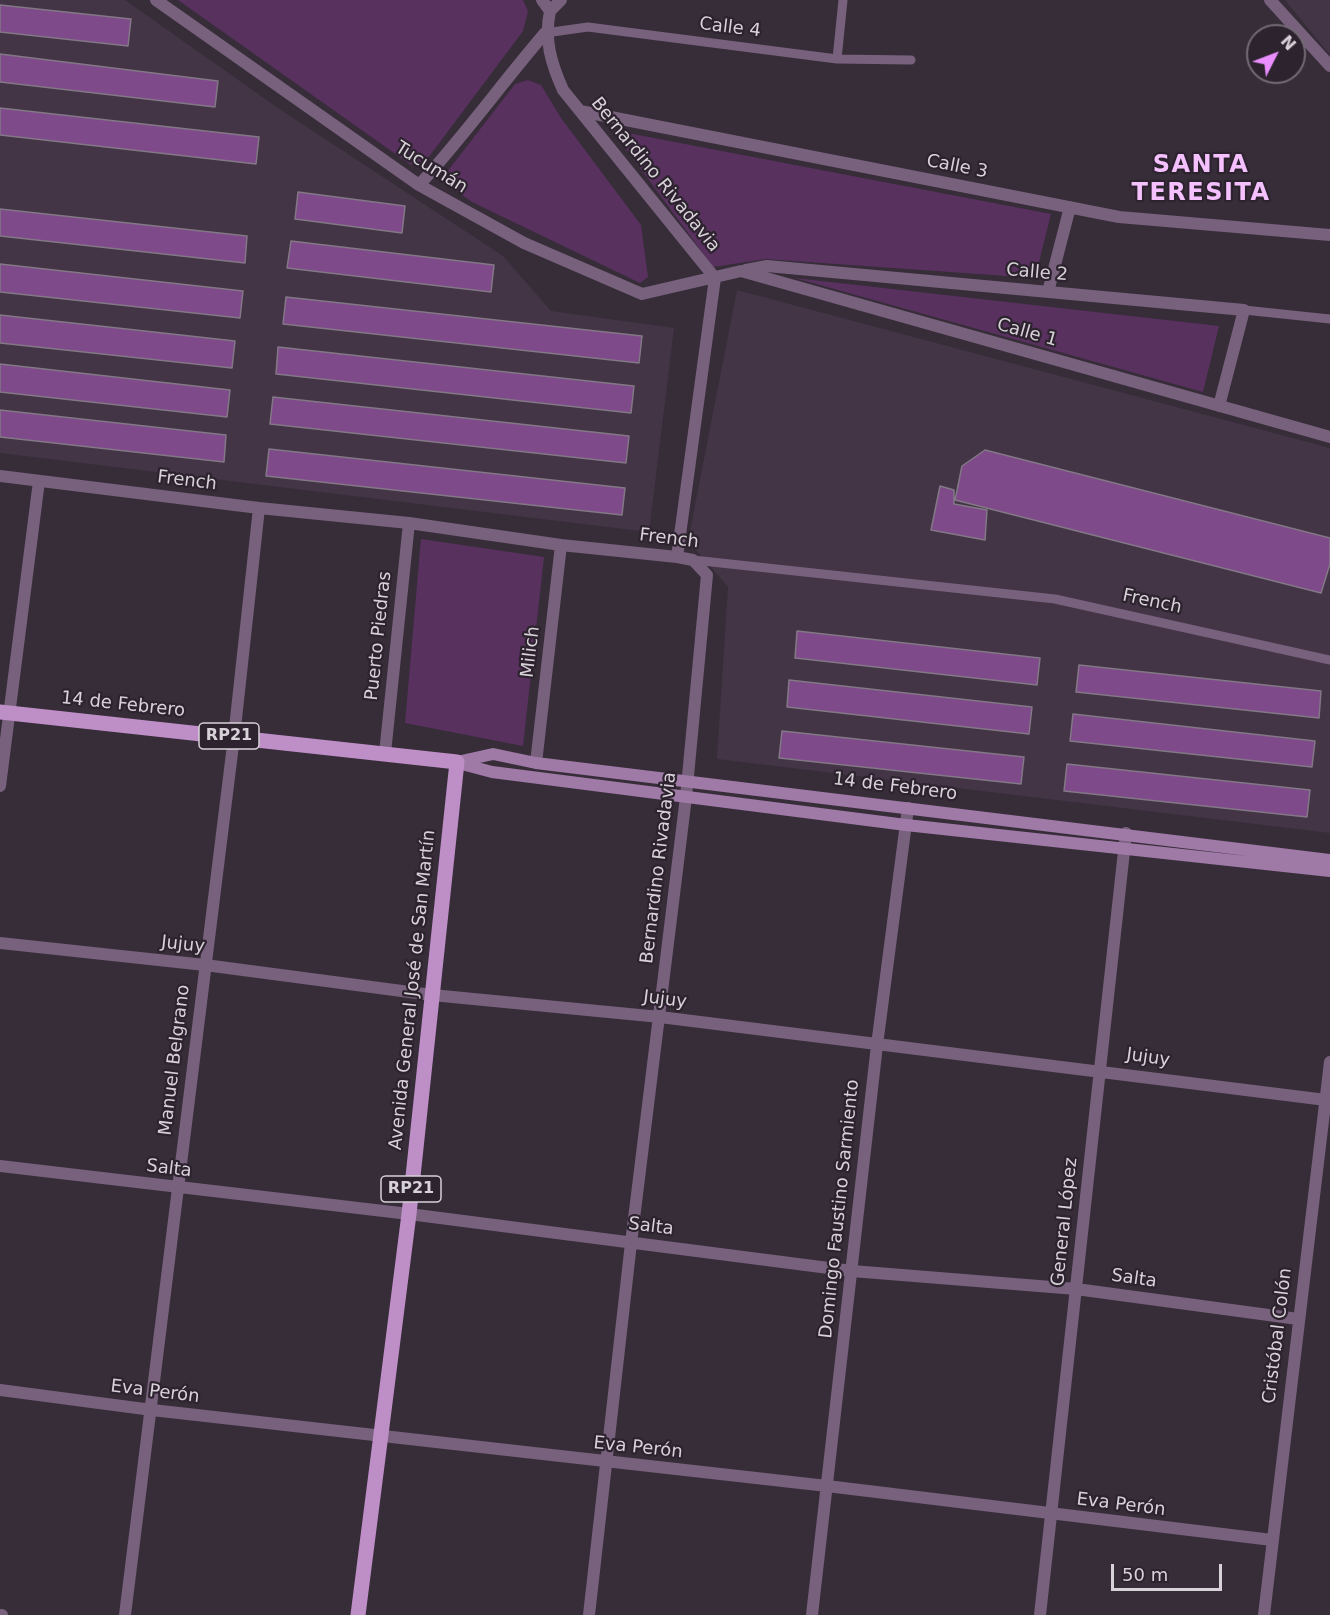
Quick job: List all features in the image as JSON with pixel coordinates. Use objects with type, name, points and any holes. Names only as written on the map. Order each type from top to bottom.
[{"type":"main road","name":"14 de Febrero","points":[[5,712],[457,762],[492,772],[906,825],[1330,871]]},
{"type":"main road","name":"14 de Febrero","points":[[457,762],[493,754],[536,763],[1126,833],[1330,860]]},
{"type":"main road","name":"Avenida General José de San Martín","points":[[358,1615],[409,1214],[457,762]]},
{"type":"street","name":"Tucumán","points":[[156,0],[419,184],[524,243],[642,294],[715,278]]},
{"type":"street","points":[[546,5],[561,0]]},
{"type":"street","points":[[1270,0],[1330,66]]},
{"type":"street","name":"Bernardino Rivadavia","points":[[546,5],[545,33],[552,66],[563,90],[715,278],[677,557]]},
{"type":"street","points":[[419,184],[454,148],[509,75],[545,33]]},
{"type":"street","name":"Calle 3","points":[[580,111],[1119,217],[1330,235]]},
{"type":"street","points":[[1048,292],[1070,207]]},
{"type":"street","name":"Calle 2","points":[[741,271],[767,266],[1244,310]]},
{"type":"street","points":[[715,278],[741,271]]},
{"type":"street","name":"Calle 1","points":[[741,271],[1330,437]]},
{"type":"street","points":[[1219,405],[1244,310]]},
{"type":"street","name":"French","points":[[0,476],[259,508],[409,523],[693,560]]},
{"type":"street","points":[[0,786],[5,712],[39,481]]},
{"type":"street","name":"Manuel Belgrano","points":[[125,1615],[234,737],[259,508]]},
{"type":"street","name":"Puerto Piedras","points":[[385,753],[409,523]]},
{"type":"street","name":"Milich","points":[[536,763],[561,544]]},
{"type":"street","name":"Bernardino Rivadavia","points":[[589,1615],[631,1243],[688,782],[707,575],[693,560]]},
{"type":"street","name":"Domingo Faustino Sarmiento","points":[[812,1615],[877,1046],[908,808]]},
{"type":"street","name":"General López","points":[[1040,1615],[1126,833]]},
{"type":"street","name":"Jujuy","points":[[0,943],[205,965],[432,995],[660,1017],[877,1046],[1101,1070],[1326,1100]]},
{"type":"street","name":"Cristóbal Colón","points":[[1264,1615],[1330,1062]]},
{"type":"street","name":"Salta","points":[[0,1166],[178,1189],[409,1214],[852,1271],[1076,1289],[1298,1319]]},
{"type":"street","name":"Eva Perón","points":[[0,1390],[152,1410],[382,1435],[606,1463],[827,1486],[1272,1540]]},
{"type":"lane","points":[[837,59],[843,0]]},
{"type":"lane","name":"Calle 4","points":[[545,33],[588,27],[837,59],[911,60]]},
{"type":"lane","name":"Calle 2","points":[[1244,310],[1330,319]]},
{"type":"lane","name":"French","points":[[693,560],[1055,599],[1330,660]]},
{"type":"shaded area","points":[[0,0],[125,0],[278,108],[503,256],[551,311],[674,328],[649,532],[0,453]]},
{"type":"shaded area","points":[[178,0],[523,0],[528,11],[523,31],[428,158],[411,165]]},
{"type":"shaded area","points":[[1285,0],[1330,0],[1330,55],[1306,24]]},
{"type":"shaded area","points":[[528,80],[541,85],[561,118],[641,225],[648,277],[640,283],[472,202],[451,187],[447,172],[515,84]]},
{"type":"shaded area","points":[[612,130],[1051,214],[1035,278],[766,259],[713,267]]},
{"type":"shaded area","points":[[795,278],[1219,326],[1203,392]]},
{"type":"shaded area","points":[[737,290],[1330,448],[1330,833],[717,759],[728,587],[688,541]]},
{"type":"shaded area","points":[[421,539],[544,557],[523,746],[405,723]]},
{"type":"building","points":[[0,5],[131,19],[128,46],[0,32]]},
{"type":"building","points":[[0,54],[218,81],[215,107],[0,82]]},
{"type":"building","points":[[0,108],[259,137],[256,164],[0,135]]},
{"type":"building","points":[[298,192],[405,206],[402,233],[295,219]]},
{"type":"building","points":[[0,209],[247,236],[245,263],[0,236]]},
{"type":"building","points":[[291,241],[494,265],[491,292],[287,268]]},
{"type":"building","points":[[0,264],[243,291],[240,318],[0,292]]},
{"type":"building","points":[[286,297],[642,336],[639,363],[283,324]]},
{"type":"building","points":[[0,315],[235,341],[232,368],[0,343]]},
{"type":"building","points":[[278,347],[634,386],[631,413],[276,374]]},
{"type":"building","points":[[0,364],[230,390],[227,417],[0,392]]},
{"type":"building","points":[[273,397],[629,436],[626,463],[270,424]]},
{"type":"building","points":[[0,410],[226,435],[224,462],[0,437]]},
{"type":"building","points":[[269,449],[625,488],[622,515],[266,476]]},
{"type":"building","points":[[985,450],[1330,538],[1330,564],[1321,593],[955,500],[962,466]]},
{"type":"building","points":[[940,486],[954,490],[954,504],[987,510],[985,540],[931,530]]},
{"type":"building","points":[[797,631],[1040,658],[1037,685],[795,658]]},
{"type":"building","points":[[1079,665],[1321,691],[1319,718],[1076,692]]},
{"type":"building","points":[[789,680],[1032,707],[1029,734],[787,707]]},
{"type":"building","points":[[1073,714],[1315,741],[1312,767],[1070,741]]},
{"type":"building","points":[[782,731],[1024,757],[1021,784],[779,758]]},
{"type":"building","points":[[1067,764],[1310,790],[1307,817],[1064,791]]},
{"type":"district","name":"SANTA TERESITA","points":[[1201,180]]}]
